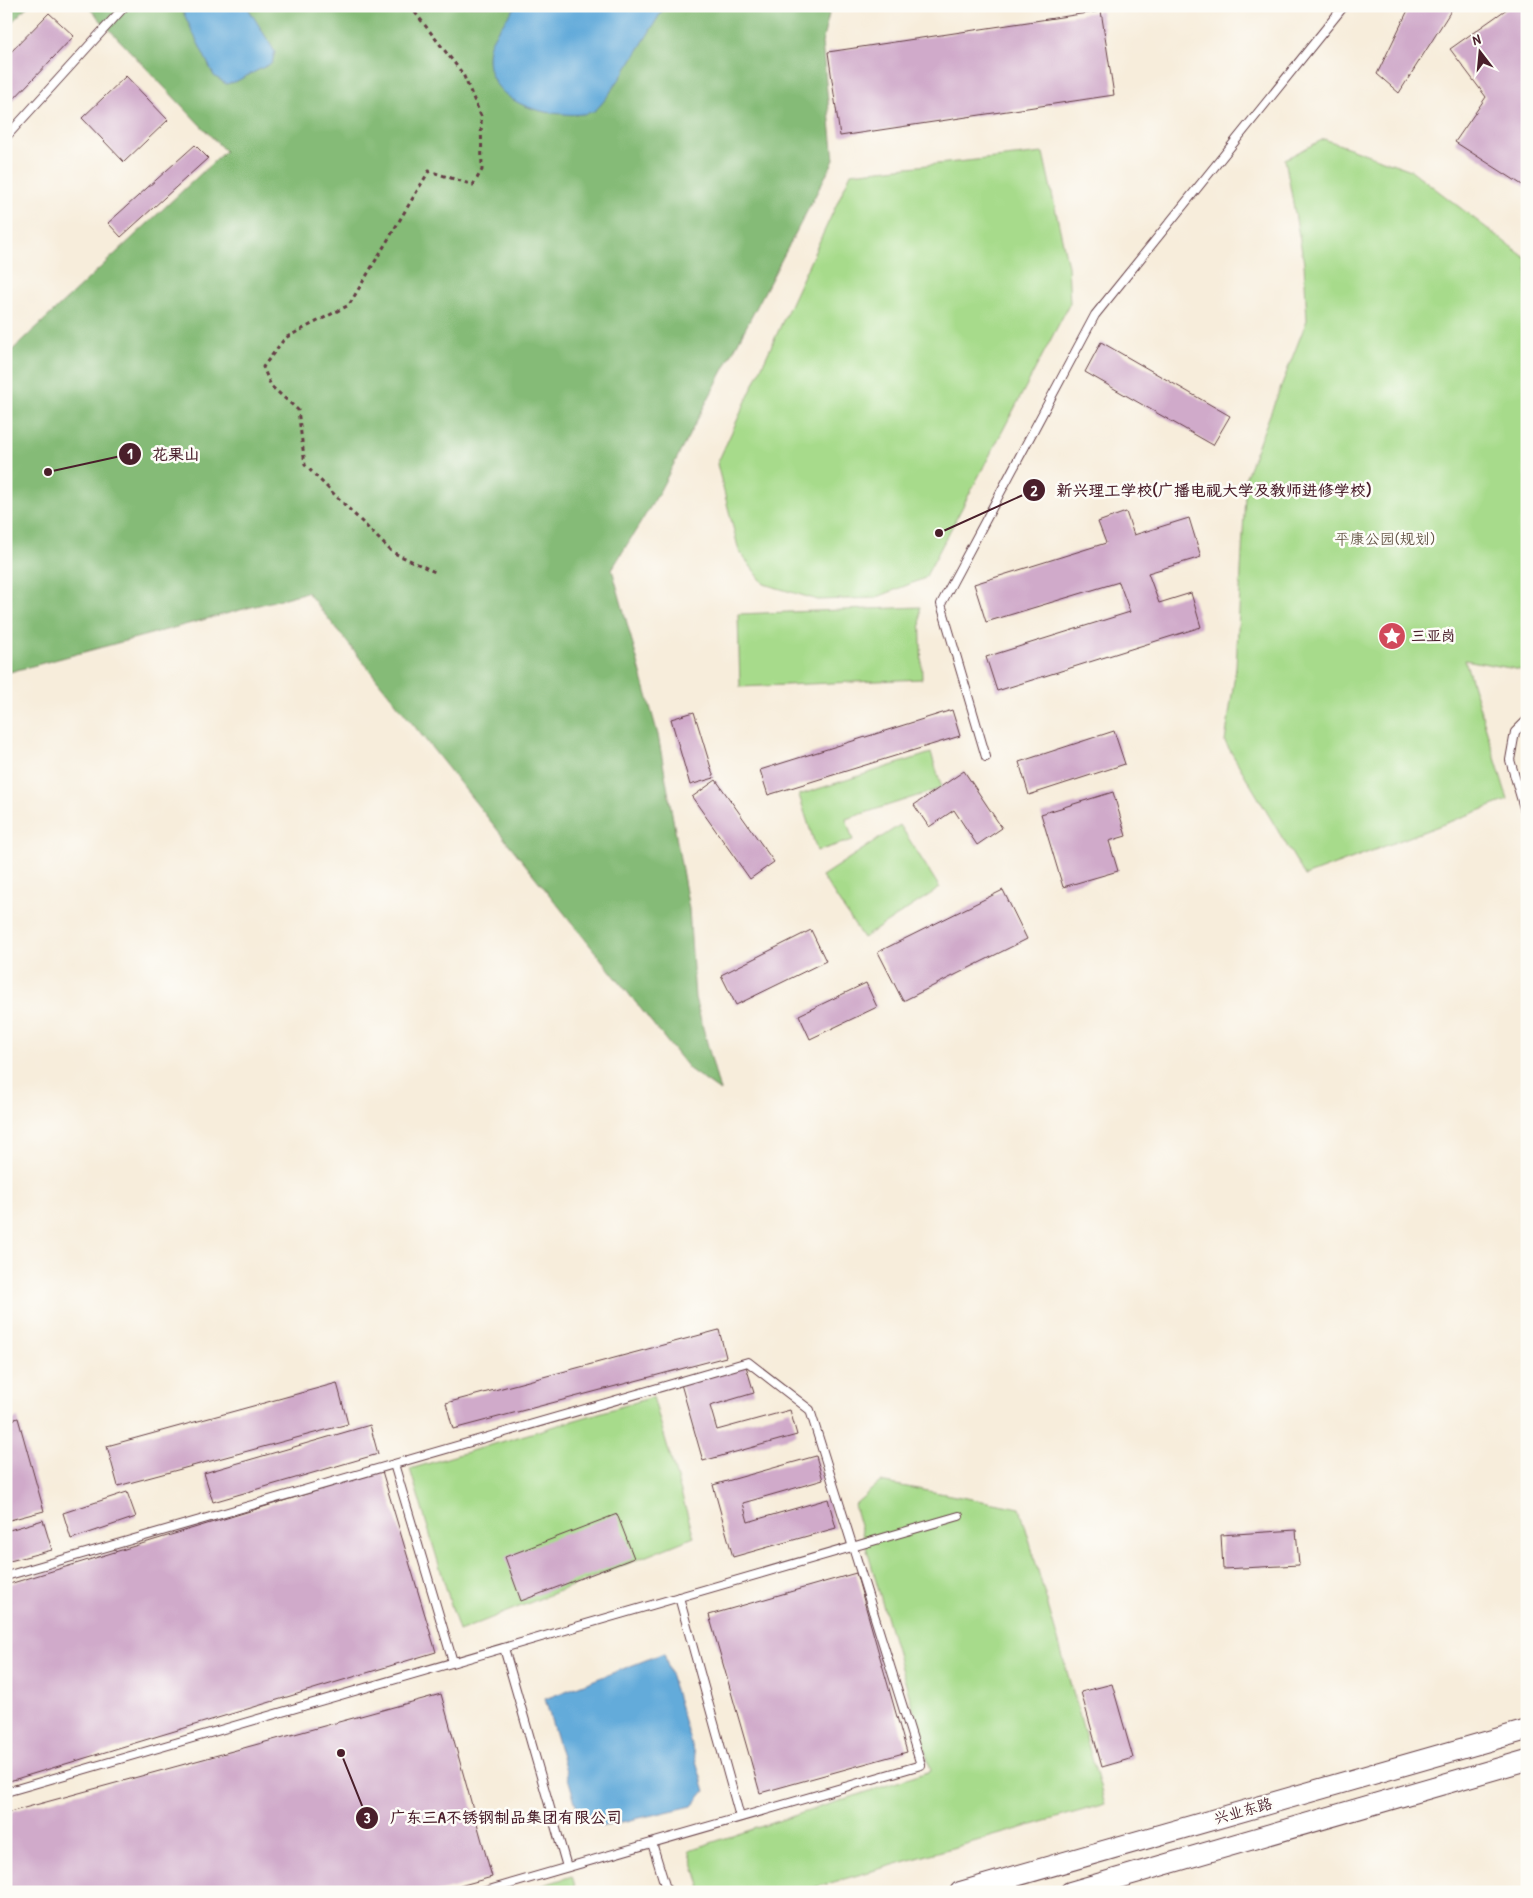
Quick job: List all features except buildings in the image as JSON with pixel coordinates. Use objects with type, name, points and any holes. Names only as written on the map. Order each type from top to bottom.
[{"type":"street","name":"兴业东路","points":[[960,1892],[1527,1730]]},
{"type":"street","name":"兴业东路","points":[[1070,1892],[1527,1760]]},
{"type":"lane","points":[[6,138],[125,6]]},
{"type":"lane","points":[[986,757],[940,604],[1095,315],[1344,6]]},
{"type":"lane","points":[[1527,720],[1515,732],[1510,760],[1527,818]]},
{"type":"lane","points":[[6,1576],[748,1362],[810,1410],[921,1765],[482,1892]]},
{"type":"lane","points":[[394,1464],[453,1662]]},
{"type":"lane","points":[[6,1792],[959,1516]]},
{"type":"lane","points":[[679,1597],[740,1817]]},
{"type":"lane","points":[[504,1648],[567,1867]]},
{"type":"lane","points":[[652,1843],[667,1892]]},
{"type":"path","points":[[410,6],[463,74],[481,116],[482,170],[473,185],[429,171],[349,305],[285,338],[263,367],[271,386],[298,410],[305,465],[392,552],[437,573]]},
{"type":"green space","points":[[6,6],[28,6],[6,28]]},
{"type":"green space","points":[[87,6],[831,6],[822,43],[834,160],[657,496],[612,569],[658,735],[689,909],[695,998],[720,1091],[689,1069],[307,592],[6,673],[6,356],[225,151]]},
{"type":"green space","name":"平康公园(规划)","points":[[1324,139],[1411,170],[1527,259],[1527,671],[1465,660],[1508,800],[1305,876],[1225,742],[1236,667],[1246,476],[1307,320],[1304,263],[1285,159]]},
{"type":"green space","points":[[1043,153],[1068,266],[1070,303],[925,578],[875,598],[818,600],[764,584],[739,551],[717,464],[851,173]]},
{"type":"green space","points":[[920,607],[922,679],[740,687],[738,614]]},
{"type":"green space","points":[[931,753],[942,788],[846,819],[853,840],[817,851],[799,795]]},
{"type":"green space","points":[[900,825],[940,888],[863,938],[822,876]]},
{"type":"green space","points":[[653,1397],[694,1537],[459,1631],[410,1469]]},
{"type":"green space","points":[[880,1482],[1020,1508],[1105,1804],[799,1892],[702,1892],[689,1850],[931,1771],[854,1505]]},
{"type":"green space","points":[[572,1876],[577,1892],[522,1892]]},
{"type":"water","points":[[180,6],[247,6],[275,52],[272,63],[235,82],[226,84],[214,76]]},
{"type":"water","points":[[516,6],[665,6],[630,63],[600,105],[594,111],[575,115],[550,113],[522,105],[510,98],[499,88],[492,77],[488,64],[490,44]]},
{"type":"water","points":[[664,1653],[705,1791],[692,1806],[600,1827],[578,1812],[545,1699]]},
{"type":"place","name":"花果山","points":[[48,472]]},
{"type":"place","name":"新兴理工学校(广播电视大学及教师进修学校)","points":[[939,533]]},
{"type":"place","name":"三亚岗","points":[[1392,636]]},
{"type":"place","name":"广东三A不锈钢制品集团有限公司","points":[[341,1753]]}]
